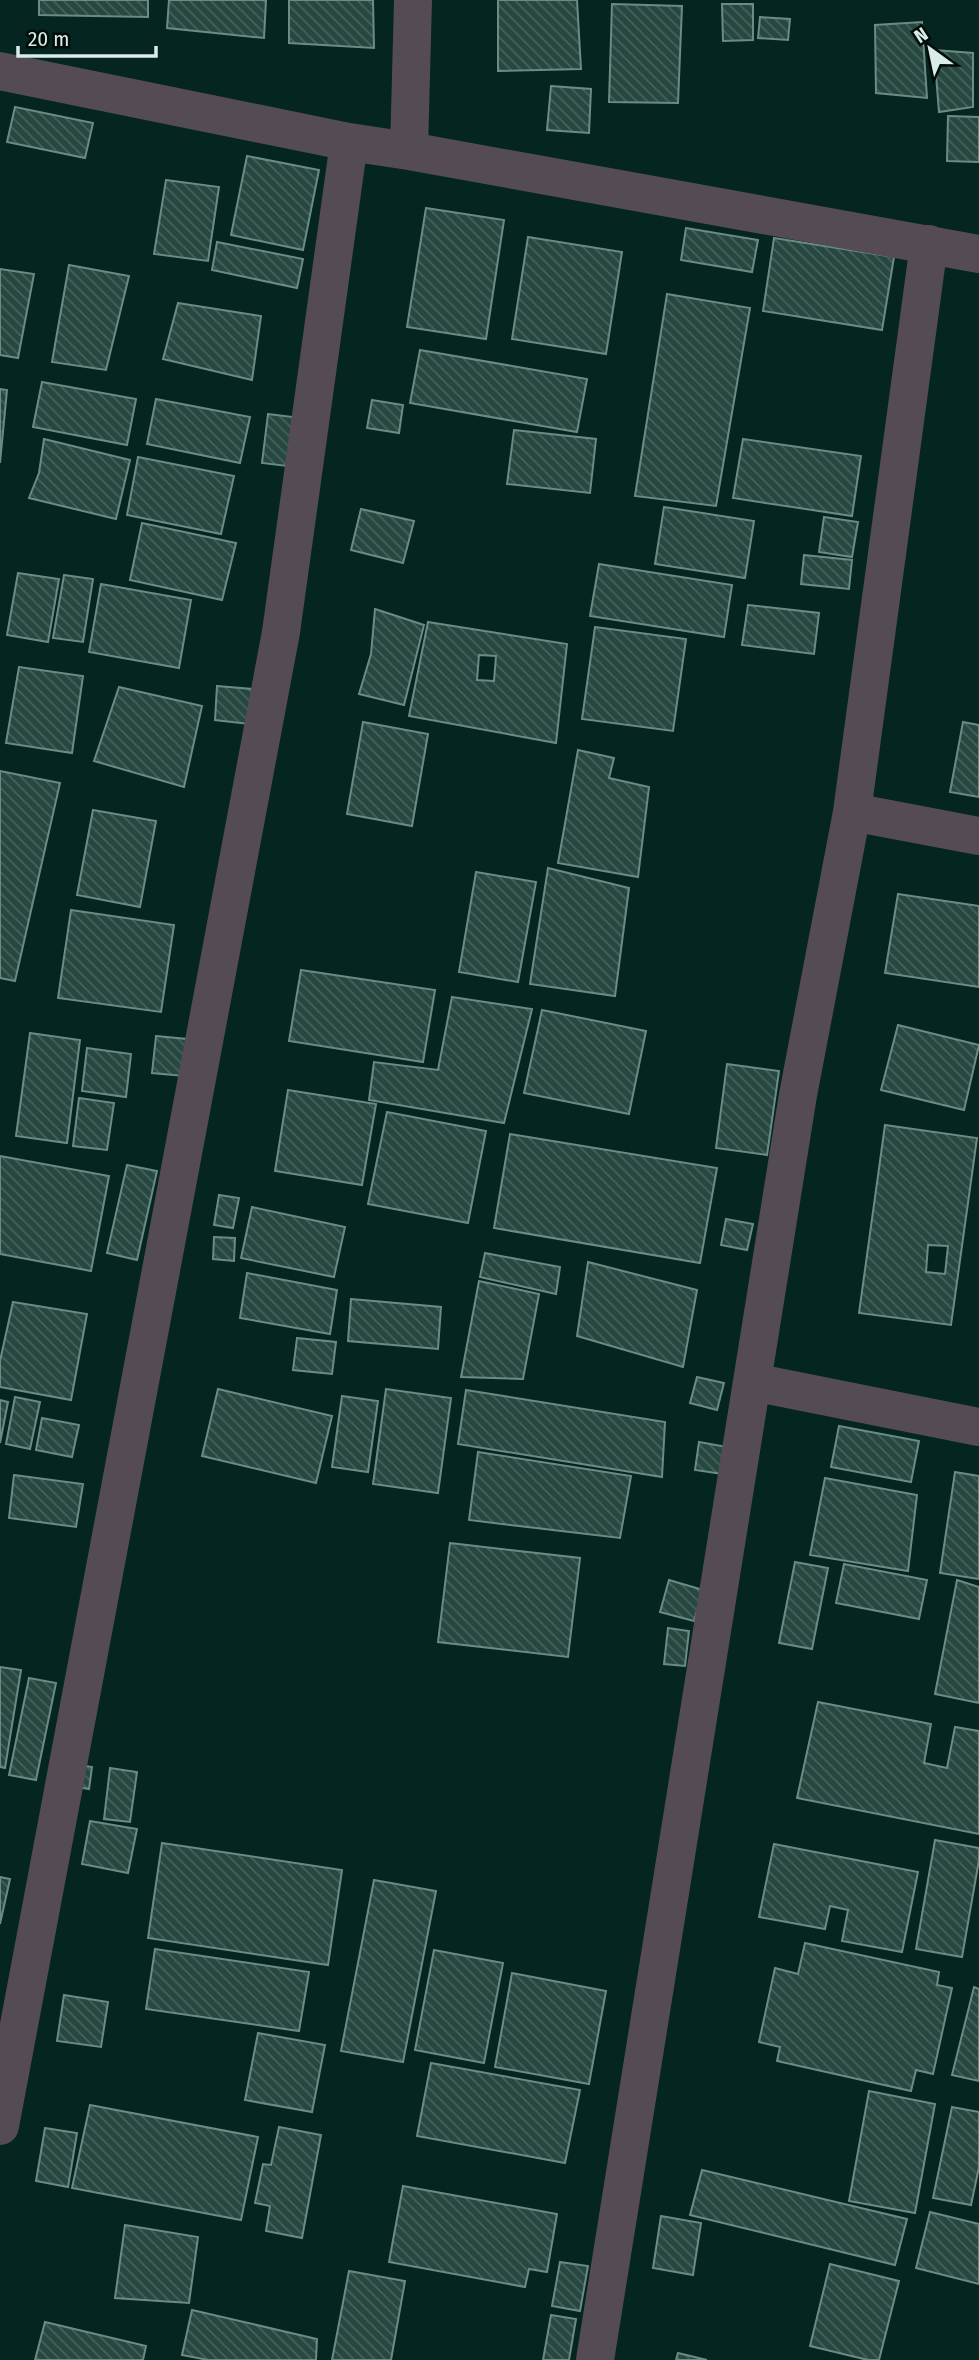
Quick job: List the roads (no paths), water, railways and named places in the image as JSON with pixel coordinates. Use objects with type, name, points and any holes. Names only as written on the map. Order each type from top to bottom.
[{"type":"street","points":[[409,150],[413,0]]},
{"type":"street","points":[[0,71],[349,142],[409,150],[979,254]]},
{"type":"street","points":[[0,2126],[281,632],[349,142]]},
{"type":"street","points":[[595,2360],[798,1095],[852,812],[929,244]]},
{"type":"street","points":[[852,812],[979,836]]},
{"type":"street","points":[[753,1382],[979,1427]]}]
